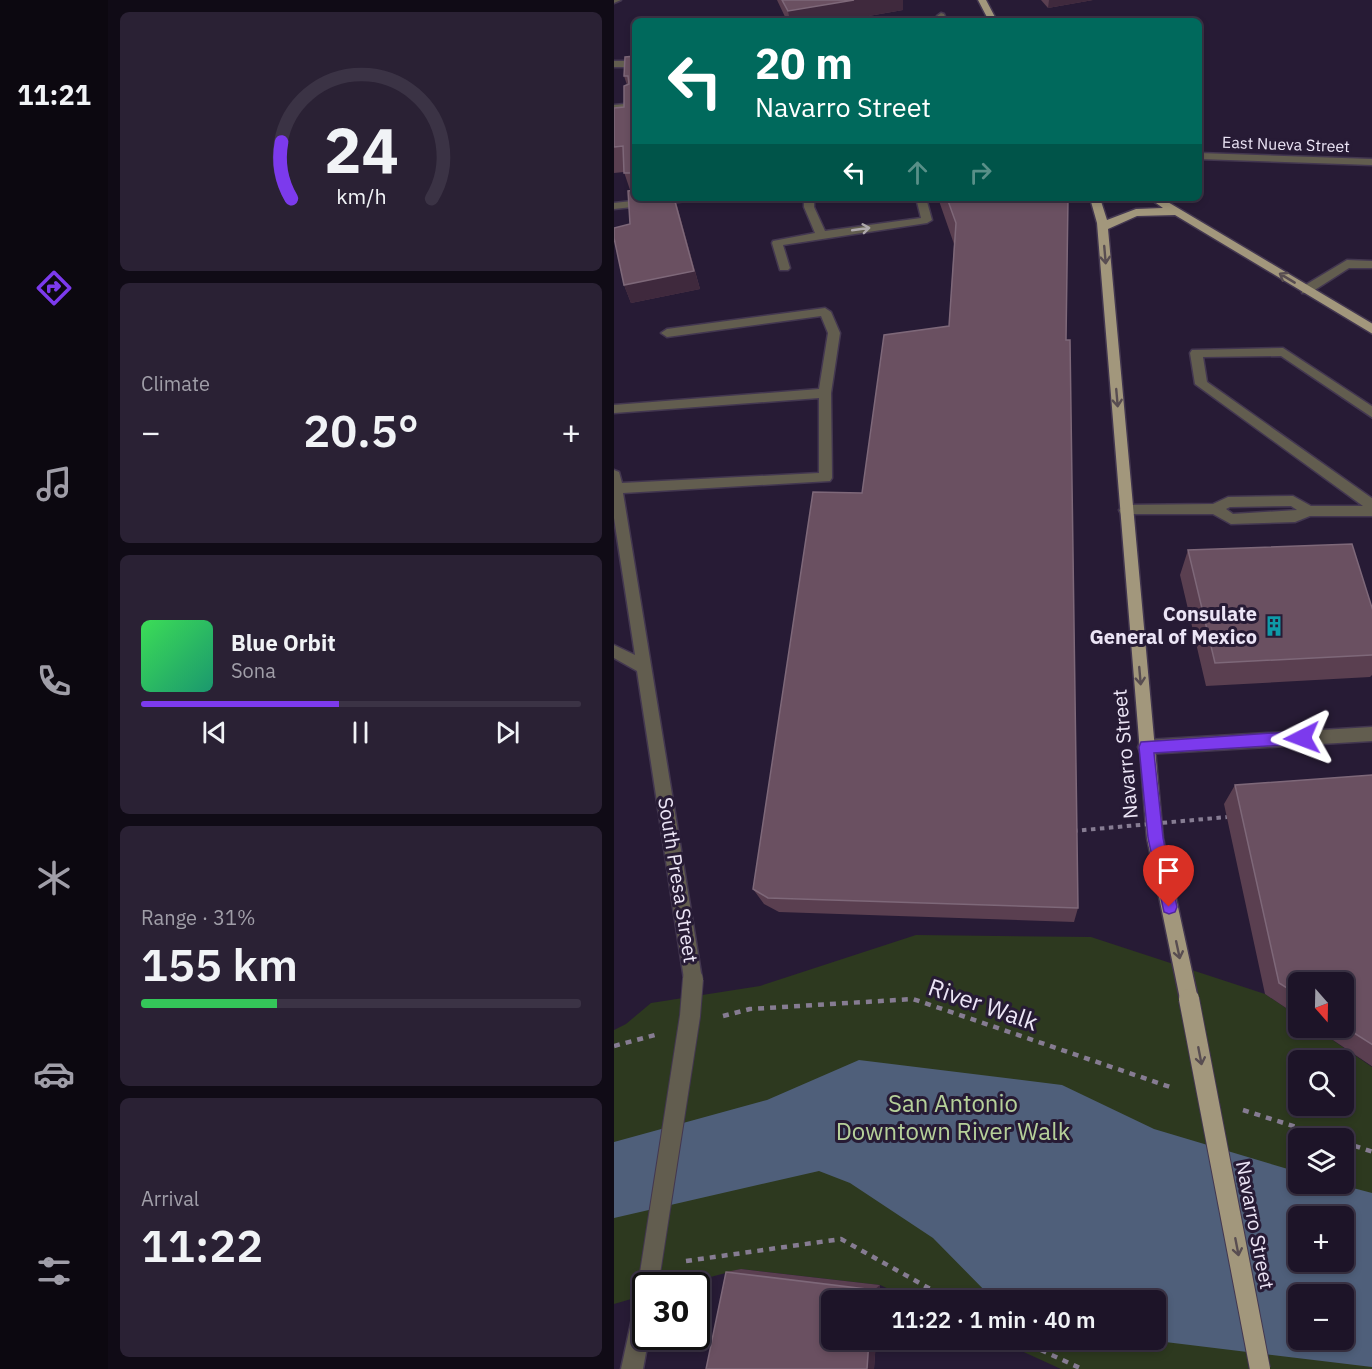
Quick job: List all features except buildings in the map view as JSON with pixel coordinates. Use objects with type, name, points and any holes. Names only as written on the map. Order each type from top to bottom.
[{"type":"main road","points":[[982,0],[992,18]]},
{"type":"main road","name":"Navarro Street","points":[[1096,201],[1102,228],[1155,838],[1260,1369]]},
{"type":"main road","points":[[1159,201],[1373,330]]},
{"type":"main road","points":[[1102,228],[1112,221],[1136,212],[1180,213]]},
{"type":"street","points":[[614,64],[632,64]]},
{"type":"street","points":[[614,108],[632,106]]},
{"type":"street","name":"East Nueva Street","points":[[1202,156],[1373,162]]},
{"type":"street","points":[[614,206],[660,201]]},
{"type":"street","points":[[809,201],[809,207],[821,235]]},
{"type":"street","points":[[784,268],[777,243],[927,220],[923,201]]},
{"type":"street","points":[[1306,290],[1347,264],[1373,265]]},
{"type":"street","points":[[615,482],[825,478],[825,393],[834,333],[826,312],[667,333]]},
{"type":"street","points":[[1373,414],[1283,352],[1196,353],[1201,384],[1373,506]]},
{"type":"street","points":[[614,409],[825,393]]},
{"type":"street","name":"South Presa Street","points":[[615,482],[693,979],[690,1016],[650,1272]]},
{"type":"street","points":[[1126,510],[1215,509],[1231,519],[1295,517],[1309,511],[1373,511]]},
{"type":"street","points":[[614,651],[645,668]]},
{"type":"street","points":[[1146,747],[1373,734]]},
{"type":"path","points":[[1073,831],[1227,817]]},
{"type":"path","name":"River Walk","points":[[716,1018],[750,1009],[913,999],[1185,1092]]},
{"type":"path","points":[[614,1046],[659,1033]]},
{"type":"path","points":[[1241,1110],[1299,1128]]},
{"type":"path","points":[[1354,1146],[1373,1152]]},
{"type":"path","points":[[684,1261],[841,1239],[932,1290]]},
{"type":"path","points":[[1041,1350],[1082,1369]]},
{"type":"green space","name":"San Antonio Downtown River Walk","points":[[916,935],[1091,937],[1265,994],[1288,1009],[1288,1038],[1330,1038],[1347,1050],[1288,1050],[1288,1116],[1354,1116],[1354,1055],[1372,1067],[1372,1369],[1061,1369],[1019,1350],[1166,1350],[1166,1290],[891,1290],[880,1285],[741,1269],[710,1277],[710,1272],[632,1272],[632,1299],[614,1304],[614,1030],[626,1024],[651,1003],[760,986]]},
{"type":"water","points":[[859,1060],[1062,1085],[1154,1129],[1288,1169],[1288,1194],[1354,1194],[1354,1188],[1372,1193],[1372,1367],[1166,1342],[1166,1290],[984,1290],[933,1238],[850,1183],[819,1171],[614,1218],[614,1142],[767,1100]]},
{"type":"place","name":"Consulate General of Mexico","points":[[1274,626]]},
{"type":"route","points":[[1169,907],[1155,838],[1146,747],[1302,738]]}]
